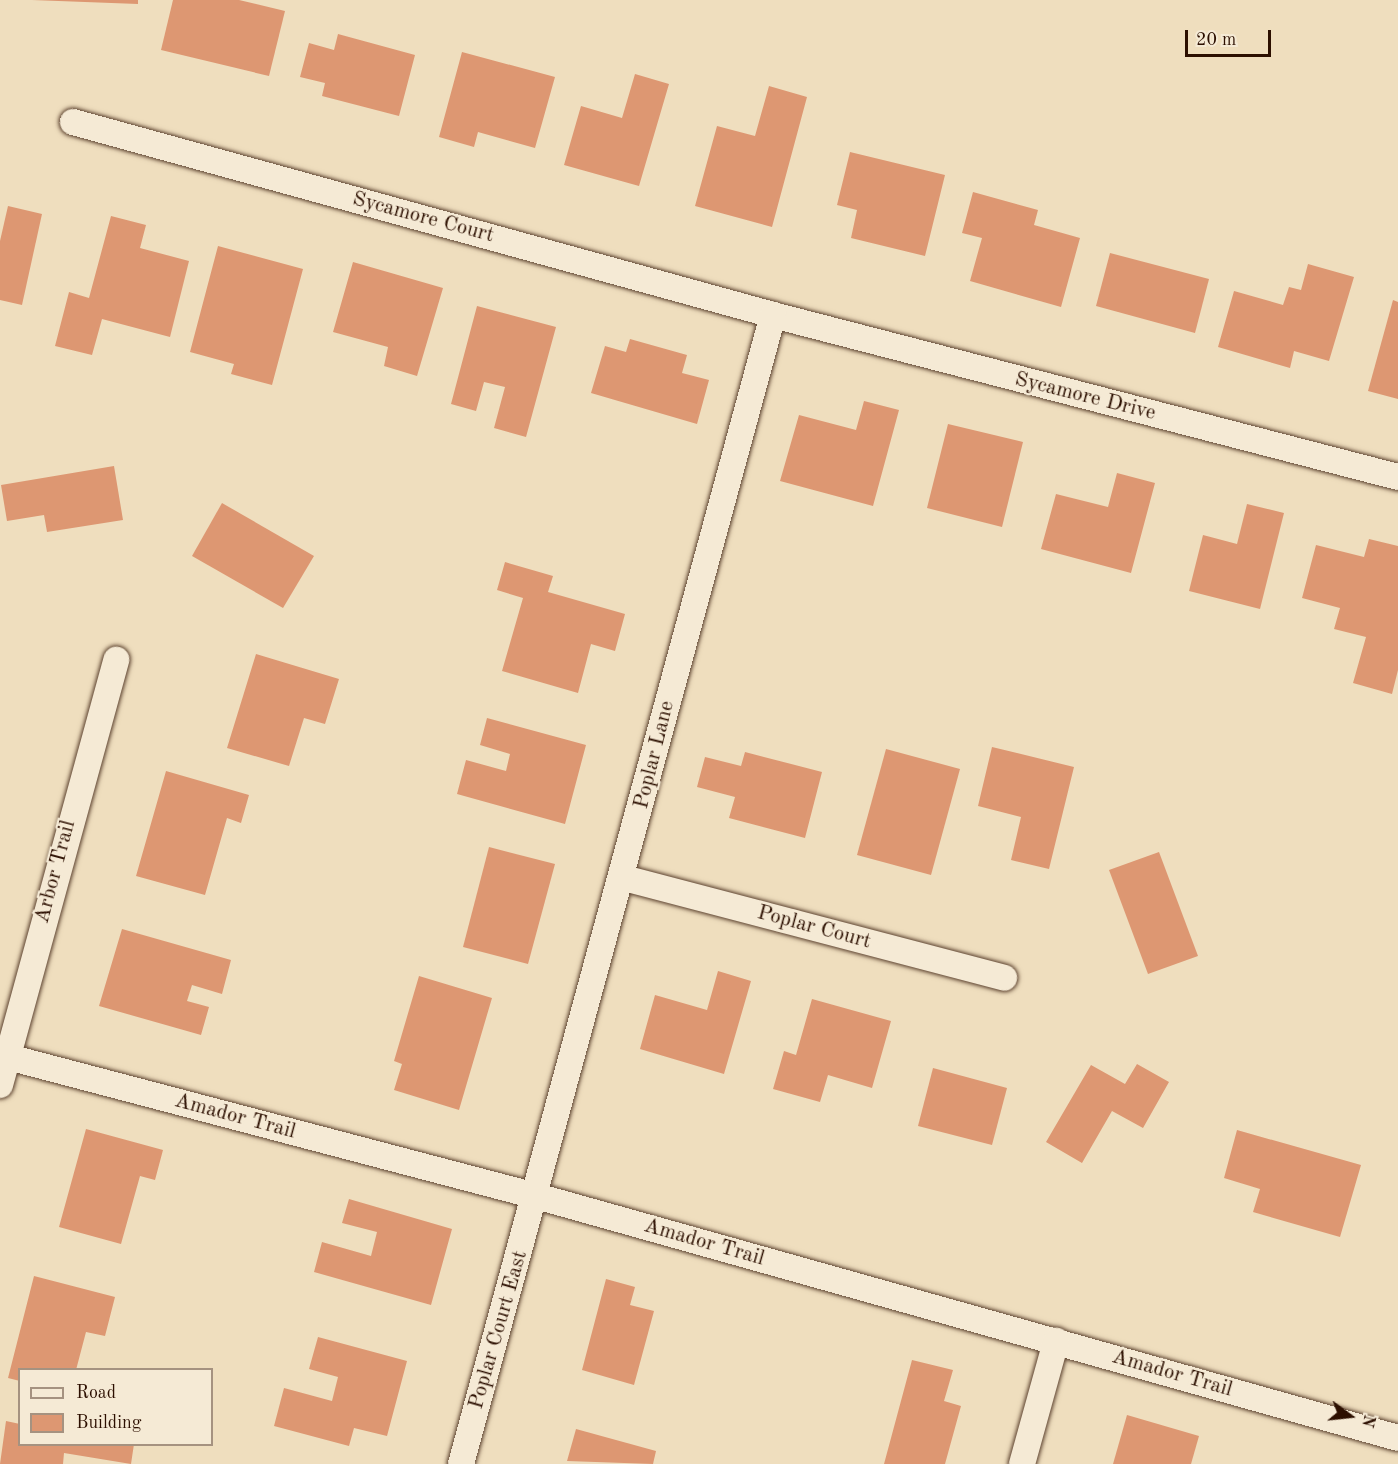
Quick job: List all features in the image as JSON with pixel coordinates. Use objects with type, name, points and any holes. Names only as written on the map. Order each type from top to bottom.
[{"type":"street","name":"Sycamore Court","points":[[73,122],[773,315]]},
{"type":"street","name":"Sycamore Drive","points":[[773,315],[1398,477]]},
{"type":"street","name":"Poplar Lane","points":[[536,1196],[624,878],[773,315]]},
{"type":"street","name":"Arbor Trail","points":[[0,1085],[116,660]]},
{"type":"street","name":"Poplar Court","points":[[624,878],[1004,978]]},
{"type":"street","name":"Amador Trail","points":[[8,1057],[536,1196],[1398,1438]]},
{"type":"street","name":"Poplar Court East","points":[[461,1464],[536,1196]]},
{"type":"street","points":[[1022,1464],[1056,1341]]},
{"type":"building","points":[[32,0],[138,0],[138,4]]},
{"type":"building","points":[[173,0],[239,0],[285,11],[269,76],[161,50]]},
{"type":"building","points":[[338,34],[415,55],[399,116],[322,96],[325,83],[300,77],[309,43],[334,50]]},
{"type":"building","points":[[462,52],[555,77],[535,148],[478,132],[474,147],[439,137]]},
{"type":"building","points":[[635,74],[669,84],[639,186],[564,165],[581,106],[622,118]]},
{"type":"building","points":[[769,86],[807,97],[772,227],[695,206],[717,126],[755,136]]},
{"type":"building","points":[[850,152],[945,175],[925,256],[851,238],[857,210],[837,205]]},
{"type":"building","points":[[973,192],[1038,210],[1034,225],[1080,238],[1061,307],[970,281],[982,238],[962,233]]},
{"type":"building","points":[[8,206],[42,214],[22,305],[0,300],[0,241]]},
{"type":"building","points":[[111,216],[146,225],[140,248],[189,261],[170,337],[102,319],[92,355],[55,346],[69,292],[89,298]]},
{"type":"building","points":[[218,246],[303,269],[272,385],[231,374],[234,364],[190,352]]},
{"type":"building","points":[[1110,253],[1209,279],[1195,333],[1096,306]]},
{"type":"building","points":[[353,262],[443,288],[417,376],[384,366],[388,347],[333,332]]},
{"type":"building","points":[[1308,264],[1354,277],[1329,361],[1294,351],[1290,368],[1218,347],[1234,291],[1283,305],[1289,287],[1301,290]]},
{"type":"building","points":[[1393,300],[1398,302],[1398,399],[1368,391]]},
{"type":"building","points":[[477,306],[556,327],[526,437],[494,428],[505,387],[484,382],[476,411],[451,404]]},
{"type":"building","points":[[630,339],[687,355],[682,373],[709,380],[697,424],[591,393],[605,346],[626,352]]},
{"type":"building","points":[[864,401],[899,410],[873,506],[780,481],[799,415],[856,430]]},
{"type":"building","points":[[948,424],[1023,442],[1002,527],[927,508]]},
{"type":"building","points":[[114,466],[123,520],[47,532],[44,515],[7,521],[1,485]]},
{"type":"building","points":[[1117,473],[1155,483],[1131,573],[1041,549],[1056,494],[1108,507]]},
{"type":"building","points":[[222,503],[314,556],[283,608],[192,556]]},
{"type":"building","points":[[1247,504],[1284,513],[1260,609],[1189,591],[1203,535],[1237,544]]},
{"type":"building","points":[[1369,539],[1398,546],[1398,670],[1392,694],[1353,683],[1366,637],[1334,629],[1340,608],[1302,598],[1316,545],[1364,557]]},
{"type":"building","points":[[505,562],[553,576],[548,592],[625,614],[615,651],[591,644],[578,693],[502,671],[523,598],[497,590]]},
{"type":"building","points":[[256,654],[339,679],[325,724],[304,718],[289,766],[227,748]]},
{"type":"building","points":[[487,718],[586,745],[565,824],[457,794],[466,760],[506,771],[510,754],[480,745]]},
{"type":"building","points":[[992,747],[1074,767],[1049,869],[1011,860],[1021,817],[978,806]]},
{"type":"building","points":[[886,749],[960,769],[931,875],[857,855]]},
{"type":"building","points":[[745,752],[822,772],[805,838],[729,818],[735,797],[697,787],[705,757],[741,766]]},
{"type":"building","points":[[166,771],[249,795],[241,823],[227,818],[205,895],[136,876]]},
{"type":"building","points":[[489,847],[555,864],[528,964],[463,947]]},
{"type":"building","points":[[1159,852],[1198,956],[1148,974],[1109,870]]},
{"type":"building","points":[[122,929],[231,960],[222,994],[192,985],[187,1001],[209,1007],[201,1035],[99,1006]]},
{"type":"building","points":[[718,971],[751,981],[724,1074],[640,1049],[655,995],[707,1010]]},
{"type":"building","points":[[419,976],[492,998],[459,1110],[394,1090],[402,1064],[394,1061]]},
{"type":"building","points":[[812,999],[891,1021],[872,1088],[828,1075],[820,1102],[773,1089],[784,1051],[796,1055]]},
{"type":"building","points":[[1137,1064],[1169,1082],[1143,1128],[1112,1111],[1082,1163],[1046,1142],[1091,1065],[1125,1084]]},
{"type":"building","points":[[933,1068],[1007,1088],[992,1145],[918,1126]]},
{"type":"building","points":[[86,1129],[163,1150],[155,1180],[140,1176],[121,1244],[59,1227]]},
{"type":"building","points":[[1237,1130],[1361,1165],[1340,1237],[1253,1212],[1260,1189],[1224,1178]]},
{"type":"building","points":[[349,1199],[452,1229],[431,1305],[314,1272],[322,1242],[371,1256],[377,1232],[342,1223]]},
{"type":"building","points":[[34,1276],[115,1297],[105,1336],[86,1332],[77,1368],[18,1368],[18,1380],[8,1378]]},
{"type":"building","points":[[606,1279],[635,1287],[630,1305],[654,1311],[634,1385],[582,1370]]},
{"type":"building","points":[[318,1337],[407,1361],[387,1436],[354,1428],[349,1446],[274,1426],[284,1388],[332,1401],[338,1377],[309,1369]]},
{"type":"building","points":[[912,1360],[953,1370],[944,1401],[961,1406],[945,1464],[884,1464]]},
{"type":"building","points":[[1127,1415],[1199,1436],[1191,1464],[1113,1464]]},
{"type":"building","points":[[6,1421],[18,1424],[18,1446],[134,1446],[131,1464],[64,1453],[63,1464],[0,1464]]},
{"type":"building","points":[[576,1429],[656,1451],[653,1464],[567,1461]]}]
